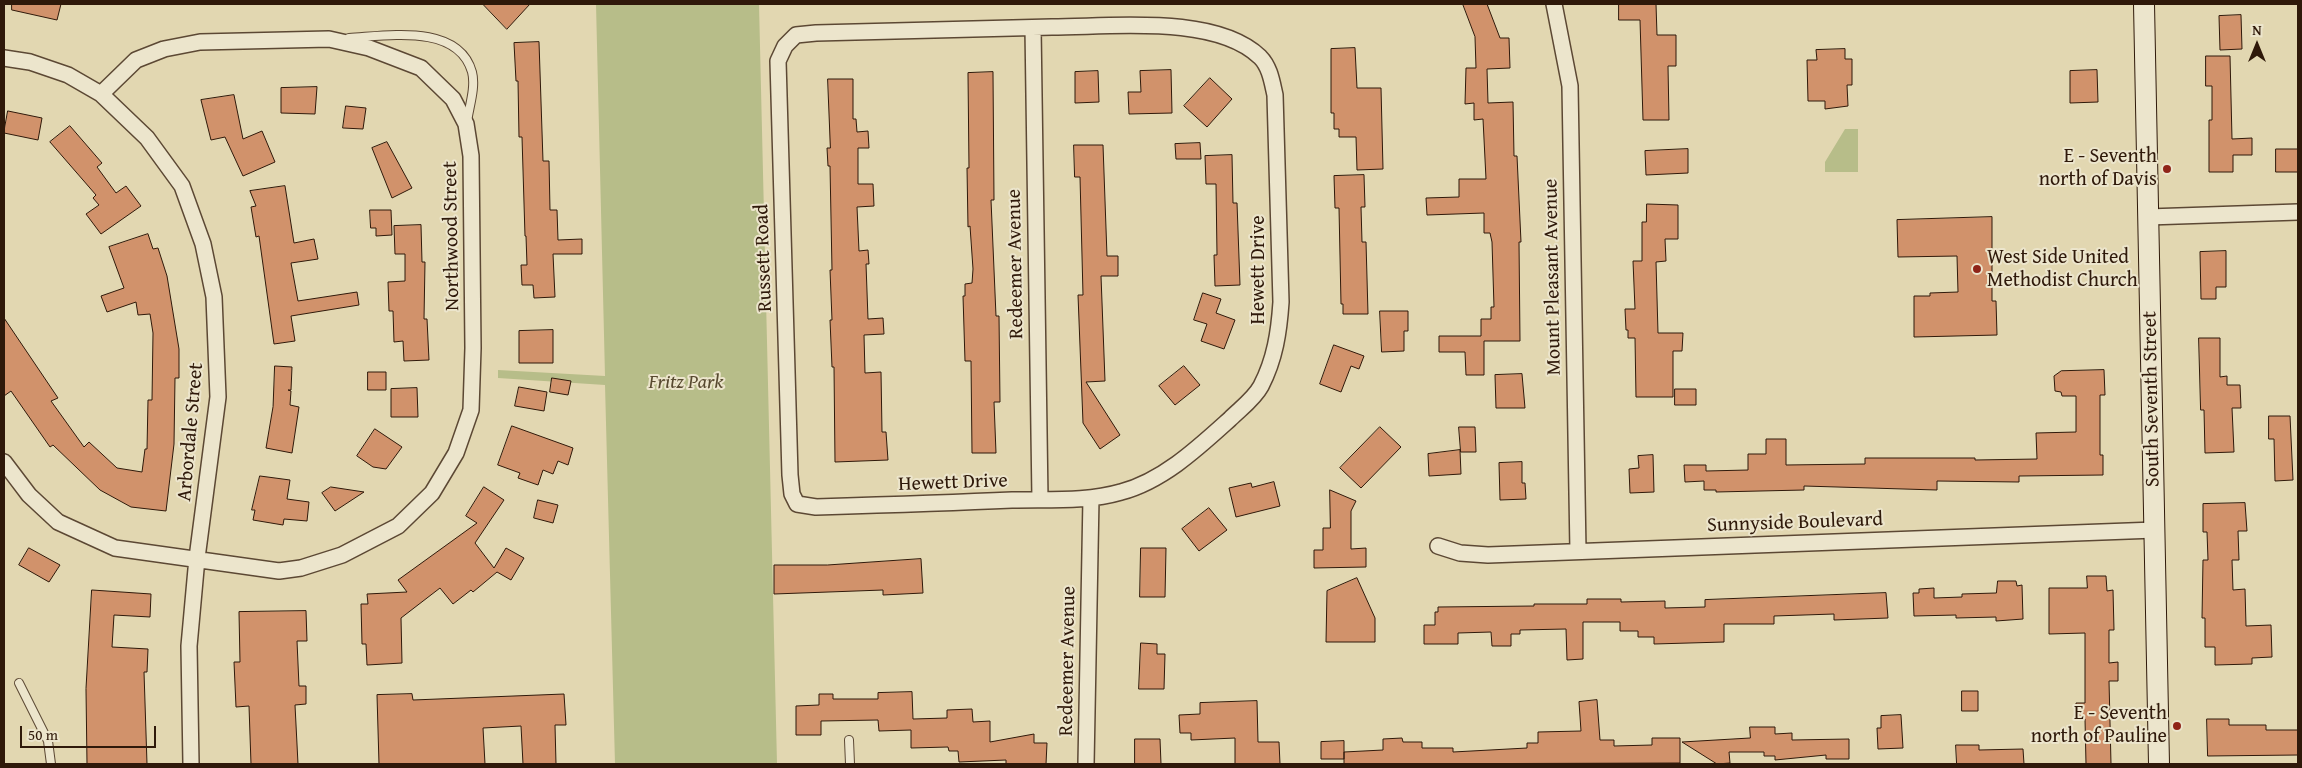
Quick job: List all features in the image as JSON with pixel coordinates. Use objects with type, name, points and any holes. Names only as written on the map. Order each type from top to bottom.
[{"type":"street","name":"Mount Pleasant Avenue","points":[[1554,4],[1570,86],[1578,551]]},
{"type":"street","name":"South Seventh Street","points":[[2144,4],[2159,764]]},
{"type":"street","name":"Hewett Drive","points":[[797,504],[816,507],[1040,500],[1091,498],[1122,492],[1154,478],[1195,451],[1246,404],[1260,387],[1272,359],[1279,334],[1281,302],[1275,95],[1271,74],[1260,57],[1226,36],[1191,28],[1033,28]]},
{"type":"street","name":"Russett Road","points":[[797,504],[792,494],[790,482],[778,60],[785,46],[796,35],[1033,28]]},
{"type":"street","name":"Redeemer Avenue","points":[[1033,28],[1040,500]]},
{"type":"street","name":"Northwood Street","points":[[4,462],[29,495],[58,522],[115,548],[279,571],[301,568],[342,555],[398,526],[432,492],[456,453],[470,410],[473,348],[471,156],[466,124],[453,99],[421,68],[369,48],[329,39],[200,42],[164,49],[136,60],[101,94]]},
{"type":"street","name":"Arbordale Street","points":[[4,58],[30,62],[58,72],[101,94],[147,138],[182,186],[205,253],[214,297],[218,397],[197,558],[189,646],[191,764]]},
{"type":"street","points":[[2148,217],[2298,212]]},
{"type":"street","name":"Redeemer Avenue","points":[[1086,764],[1091,498]]},
{"type":"street","name":"Sunnyside Boulevard","points":[[1438,546],[1460,553],[1488,555],[2155,530]]},
{"type":"lane","points":[[329,39],[405,35],[436,38],[456,48],[472,73],[466,124]]},
{"type":"lane","points":[[19,683],[48,741],[51,764]]},
{"type":"lane","points":[[849,740],[850,764]]},
{"type":"green space","name":"Fritz Park","points":[[596,4],[759,4],[777,764],[615,764],[605,385],[498,378],[498,370],[605,376]]},
{"type":"green space","points":[[1845,129],[1858,129],[1858,172],[1825,172],[1825,162]]},
{"type":"building","points":[[12,4],[61,4],[57,20],[12,10]]},
{"type":"building","points":[[483,4],[530,4],[507,29]]},
{"type":"building","points":[[1463,4],[1487,4],[1500,38],[1509,38],[1510,68],[1487,69],[1488,103],[1513,102],[1514,156],[1517,156],[1521,242],[1519,242],[1520,341],[1484,341],[1484,375],[1466,375],[1465,352],[1439,352],[1439,336],[1481,336],[1481,319],[1491,319],[1491,307],[1494,307],[1492,242],[1490,233],[1484,233],[1484,213],[1427,215],[1426,198],[1459,197],[1459,179],[1486,179],[1483,119],[1474,120],[1474,103],[1465,104],[1466,68],[1476,68],[1475,37]]},
{"type":"building","points":[[1619,4],[1656,4],[1657,35],[1676,35],[1676,66],[1668,66],[1669,120],[1643,120],[1640,20],[1619,20]]},
{"type":"building","points":[[2241,15],[2242,49],[2220,50],[2219,16]]},
{"type":"building","points":[[539,42],[543,161],[549,161],[550,210],[557,210],[558,240],[582,239],[582,254],[553,254],[555,297],[534,298],[533,285],[522,285],[521,265],[527,265],[522,137],[519,137],[518,81],[516,81],[514,43]]},
{"type":"building","points":[[1355,48],[1357,88],[1381,88],[1383,169],[1357,170],[1356,137],[1339,137],[1339,129],[1334,129],[1334,113],[1331,113],[1331,49]]},
{"type":"building","points":[[1845,49],[1845,59],[1852,59],[1852,85],[1847,85],[1848,106],[1825,109],[1825,101],[1808,101],[1807,60],[1817,60],[1816,50]]},
{"type":"building","points":[[2206,56],[2230,56],[2232,139],[2252,138],[2252,155],[2233,155],[2233,172],[2209,172],[2209,120],[2212,120],[2212,86],[2206,86]]},
{"type":"building","points":[[1171,70],[1172,113],[1129,114],[1128,92],[1141,92],[1140,71]]},
{"type":"building","points":[[2097,70],[2098,102],[2070,103],[2070,71]]},
{"type":"building","points":[[1098,71],[1099,102],[1075,103],[1075,72]]},
{"type":"building","points":[[993,72],[994,200],[991,200],[996,316],[999,316],[1000,402],[994,402],[996,453],[972,453],[971,361],[965,361],[963,296],[965,296],[965,284],[972,283],[973,269],[970,226],[968,227],[968,73]]},
{"type":"building","points":[[1210,78],[1232,99],[1207,127],[1184,106]]},
{"type":"building","points":[[828,79],[853,79],[853,119],[856,119],[857,132],[868,131],[869,148],[858,148],[858,184],[873,184],[874,206],[857,207],[859,251],[868,250],[869,264],[866,264],[868,319],[883,318],[884,334],[864,335],[865,373],[881,372],[882,432],[886,432],[888,460],[835,462],[834,367],[832,367],[830,320],[832,320],[830,270],[832,270],[830,166],[828,166],[827,148],[830,148]]},
{"type":"building","points":[[317,87],[315,114],[281,113],[281,88]]},
{"type":"building","points":[[234,95],[243,139],[262,131],[275,162],[243,176],[225,137],[211,140],[201,100]]},
{"type":"building","points":[[346,106],[366,108],[363,129],[343,128]]},
{"type":"building","points":[[8,111],[42,118],[38,140],[4,133]]},
{"type":"building","points":[[70,126],[102,163],[97,167],[116,193],[126,186],[141,206],[101,234],[86,214],[99,205],[93,198],[96,195],[50,142]]},
{"type":"building","points":[[387,142],[412,188],[392,198],[372,148]]},
{"type":"building","points":[[1200,143],[1201,159],[1176,159],[1175,144]]},
{"type":"building","points":[[1074,145],[1103,145],[1107,256],[1118,256],[1118,276],[1101,276],[1105,381],[1086,382],[1120,435],[1100,449],[1083,423],[1078,295],[1083,295],[1080,177],[1075,177]]},
{"type":"building","points":[[1688,149],[1688,173],[1646,175],[1645,151]]},
{"type":"building","points":[[2276,149],[2298,149],[2298,172],[2276,172]]},
{"type":"building","points":[[1232,155],[1233,203],[1237,203],[1240,285],[1215,286],[1214,255],[1217,255],[1216,184],[1206,184],[1205,156]]},
{"type":"building","points":[[1364,175],[1365,207],[1361,207],[1362,242],[1366,242],[1368,314],[1343,314],[1343,304],[1341,304],[1339,208],[1335,208],[1334,176]]},
{"type":"building","points":[[285,186],[294,243],[314,239],[318,259],[291,263],[298,301],[357,292],[359,305],[291,316],[295,341],[274,344],[259,236],[256,237],[251,207],[256,206],[250,191]]},
{"type":"building","points":[[1647,204],[1678,205],[1678,239],[1665,239],[1666,261],[1656,262],[1658,333],[1683,333],[1682,351],[1673,351],[1673,397],[1636,397],[1635,338],[1628,338],[1628,330],[1626,330],[1625,309],[1635,309],[1633,261],[1642,261],[1642,222],[1646,222]]},
{"type":"building","points":[[370,210],[391,210],[392,235],[376,236],[376,228],[371,228]]},
{"type":"building","name":"West Side United Methodist Church","points":[[1992,217],[1992,301],[1996,301],[1997,335],[1914,337],[1914,296],[1930,296],[1930,293],[1958,292],[1957,256],[1898,257],[1897,220]]},
{"type":"building","points":[[421,225],[422,262],[425,262],[424,319],[427,319],[429,360],[404,361],[403,341],[394,342],[393,311],[389,311],[388,282],[405,281],[405,254],[395,254],[394,226]]},
{"type":"building","points":[[148,234],[153,249],[158,248],[167,276],[179,349],[179,378],[175,378],[174,444],[166,511],[131,507],[100,490],[53,445],[50,447],[11,391],[4,396],[4,318],[58,398],[51,401],[84,447],[89,442],[117,468],[142,472],[145,449],[147,449],[148,400],[152,400],[153,333],[150,314],[138,315],[136,302],[107,312],[101,296],[124,288],[109,247]]},
{"type":"building","points":[[2226,251],[2226,287],[2216,287],[2216,299],[2201,299],[2200,252]]},
{"type":"building","points":[[1203,293],[1221,299],[1216,313],[1235,320],[1224,349],[1201,341],[1207,324],[1194,320]]},
{"type":"building","points":[[1380,311],[1408,311],[1408,331],[1404,331],[1404,351],[1382,352]]},
{"type":"building","points":[[553,330],[553,363],[519,363],[519,331]]},
{"type":"building","points":[[2199,338],[2220,338],[2220,377],[2227,376],[2227,385],[2240,385],[2241,408],[2232,408],[2234,452],[2205,453],[2204,410],[2201,410]]},
{"type":"building","points":[[1334,345],[1364,356],[1359,369],[1351,366],[1341,392],[1320,384]]},
{"type":"building","points":[[275,366],[292,367],[291,390],[288,390],[291,391],[290,405],[299,407],[292,453],[266,448],[273,407]]},
{"type":"building","points":[[1184,366],[1200,385],[1175,405],[1159,386]]},
{"type":"building","points":[[2104,370],[2105,395],[2100,395],[2100,455],[2103,455],[2103,475],[2019,476],[2019,482],[1937,481],[1937,490],[1804,486],[1804,490],[1716,492],[1716,490],[1704,490],[1704,481],[1685,482],[1684,465],[1706,465],[1706,471],[1748,470],[1748,454],[1766,454],[1766,439],[1786,439],[1786,465],[1865,464],[1865,458],[2037,459],[2036,433],[2076,432],[2076,396],[2062,396],[2061,392],[2055,391],[2054,376],[2061,371]]},
{"type":"building","points":[[368,372],[386,372],[386,390],[368,390]]},
{"type":"building","points":[[1522,374],[1525,408],[1496,408],[1495,375]]},
{"type":"building","points":[[552,378],[571,381],[568,395],[550,392]]},
{"type":"building","points":[[519,387],[547,392],[544,411],[515,406]]},
{"type":"building","points":[[417,388],[418,417],[391,417],[391,389]]},
{"type":"building","points":[[1675,389],[1696,389],[1696,405],[1675,405]]},
{"type":"building","points":[[2269,416],[2290,416],[2293,480],[2275,481],[2274,439],[2269,439]]},
{"type":"building","points":[[512,426],[573,448],[568,465],[558,461],[553,474],[543,470],[538,485],[518,478],[520,473],[498,465]]},
{"type":"building","points":[[1380,427],[1401,447],[1361,488],[1340,468]]},
{"type":"building","points":[[1459,427],[1475,427],[1476,452],[1461,452]]},
{"type":"building","points":[[375,429],[402,447],[386,469],[373,467],[357,456]]},
{"type":"building","points":[[1460,450],[1461,474],[1429,476],[1428,454]]},
{"type":"building","points":[[1653,455],[1654,492],[1630,493],[1629,469],[1639,468],[1638,456]]},
{"type":"building","points":[[1522,462],[1522,483],[1525,483],[1526,499],[1500,500],[1499,463]]},
{"type":"building","points":[[260,476],[290,480],[287,499],[309,502],[307,521],[284,519],[283,525],[253,520],[255,510],[252,510]]},
{"type":"building","points":[[1274,482],[1280,506],[1236,517],[1229,488],[1251,483],[1252,487]]},
{"type":"building","points":[[331,487],[364,492],[335,511],[322,493]]},
{"type":"building","points":[[484,487],[504,500],[475,543],[494,568],[506,548],[524,558],[511,580],[497,572],[473,592],[471,590],[453,604],[440,588],[401,618],[402,663],[367,665],[366,644],[362,644],[361,604],[368,604],[367,594],[407,592],[398,580],[477,523],[466,516]]},
{"type":"building","points":[[1330,490],[1356,501],[1351,511],[1351,549],[1366,548],[1366,567],[1314,568],[1314,550],[1323,550],[1323,528],[1330,528]]},
{"type":"building","points":[[538,500],[558,505],[553,523],[534,518]]},
{"type":"building","points":[[2245,503],[2247,531],[2238,531],[2239,560],[2232,560],[2233,590],[2245,589],[2246,626],[2271,625],[2272,657],[2252,658],[2252,664],[2215,665],[2215,647],[2205,647],[2205,618],[2202,618],[2203,560],[2208,560],[2207,532],[2203,532],[2203,504]]},
{"type":"building","points":[[1209,508],[1227,530],[1199,551],[1182,529]]},
{"type":"building","points":[[29,548],[60,565],[49,582],[19,565]]},
{"type":"building","points":[[1141,548],[1166,548],[1165,597],[1140,597]]},
{"type":"building","points":[[921,559],[923,593],[883,595],[883,590],[774,594],[774,565],[827,565]]},
{"type":"building","points":[[2087,576],[2106,576],[2107,591],[2113,590],[2114,630],[2109,630],[2109,663],[2118,662],[2118,681],[2109,681],[2111,764],[2086,764],[2085,719],[2076,719],[2076,703],[2085,703],[2085,633],[2049,634],[2049,588],[2087,588]]},
{"type":"building","points":[[1357,578],[1375,618],[1375,642],[1326,642],[1327,591]]},
{"type":"building","points":[[1998,581],[2016,581],[2017,586],[2022,585],[2023,619],[1996,621],[1996,617],[1956,618],[1956,615],[1914,616],[1913,593],[1919,593],[1919,589],[1934,588],[1934,598],[1962,597],[1962,594],[1996,593]]},
{"type":"building","points":[[92,590],[151,594],[150,617],[114,615],[112,647],[148,649],[147,672],[144,672],[147,764],[87,764],[86,689]]},
{"type":"building","points":[[1886,593],[1888,618],[1834,620],[1834,614],[1774,616],[1774,624],[1724,624],[1724,642],[1654,644],[1654,637],[1638,637],[1638,631],[1620,631],[1620,622],[1583,622],[1583,659],[1567,660],[1566,629],[1520,630],[1520,634],[1511,634],[1511,646],[1492,646],[1491,632],[1458,633],[1458,644],[1424,644],[1424,625],[1435,625],[1435,612],[1438,612],[1438,607],[1587,604],[1587,599],[1621,599],[1621,602],[1665,601],[1665,608],[1705,607],[1705,600]]},
{"type":"building","points":[[306,611],[307,641],[297,641],[299,686],[306,686],[306,704],[295,705],[298,764],[251,764],[249,706],[236,707],[234,662],[240,662],[239,612]]},
{"type":"building","points":[[1141,643],[1157,644],[1157,654],[1165,654],[1164,689],[1139,689]]},
{"type":"building","points":[[1962,691],[1978,691],[1978,711],[1962,711]]},
{"type":"building","points":[[912,692],[913,719],[947,718],[947,710],[972,709],[973,722],[990,721],[990,742],[1034,734],[1034,743],[1047,743],[1046,764],[1006,764],[1006,760],[959,762],[958,751],[949,751],[948,747],[911,748],[911,730],[879,731],[878,720],[821,721],[821,735],[796,735],[796,706],[819,705],[819,694],[833,694],[833,699],[878,699],[878,693]]},
{"type":"building","points":[[412,694],[413,700],[564,694],[566,725],[555,725],[556,764],[523,764],[521,726],[483,728],[485,764],[379,764],[377,695]]},
{"type":"building","points":[[1597,700],[1600,740],[1614,740],[1614,746],[1652,745],[1652,738],[1680,738],[1680,763],[1344,764],[1344,752],[1383,750],[1383,739],[1402,738],[1403,742],[1422,742],[1422,748],[1453,748],[1453,752],[1527,748],[1527,743],[1538,743],[1538,732],[1581,731],[1579,702]]},
{"type":"building","points":[[1257,701],[1258,742],[1279,742],[1280,764],[1235,764],[1235,738],[1191,740],[1191,733],[1180,733],[1179,715],[1200,714],[1200,703]]},
{"type":"building","points":[[1901,715],[1903,748],[1878,749],[1877,728],[1881,728],[1881,716]]},
{"type":"building","points":[[2207,719],[2229,719],[2229,725],[2266,725],[2266,730],[2298,730],[2298,755],[2208,756]]},
{"type":"building","points":[[1750,727],[1775,727],[1775,734],[1792,733],[1792,740],[1849,739],[1849,759],[1826,759],[1826,755],[1775,760],[1775,756],[1764,756],[1764,752],[1729,752],[1730,763],[1717,764],[1682,742],[1750,738]]},
{"type":"building","points":[[1135,739],[1160,739],[1161,764],[1135,764]]},
{"type":"building","points":[[1344,741],[1344,759],[1321,759],[1321,742]]},
{"type":"building","points":[[1956,745],[1979,745],[1979,750],[2023,749],[2024,764],[1957,764]]},
{"type":"place","name":"E - Seventh north of Davis","points":[[2167,169]]},
{"type":"place","name":"West Side United Methodist Church","points":[[1977,269]]},
{"type":"place","name":"E - Seventh north of Pauline","points":[[2177,726]]}]
